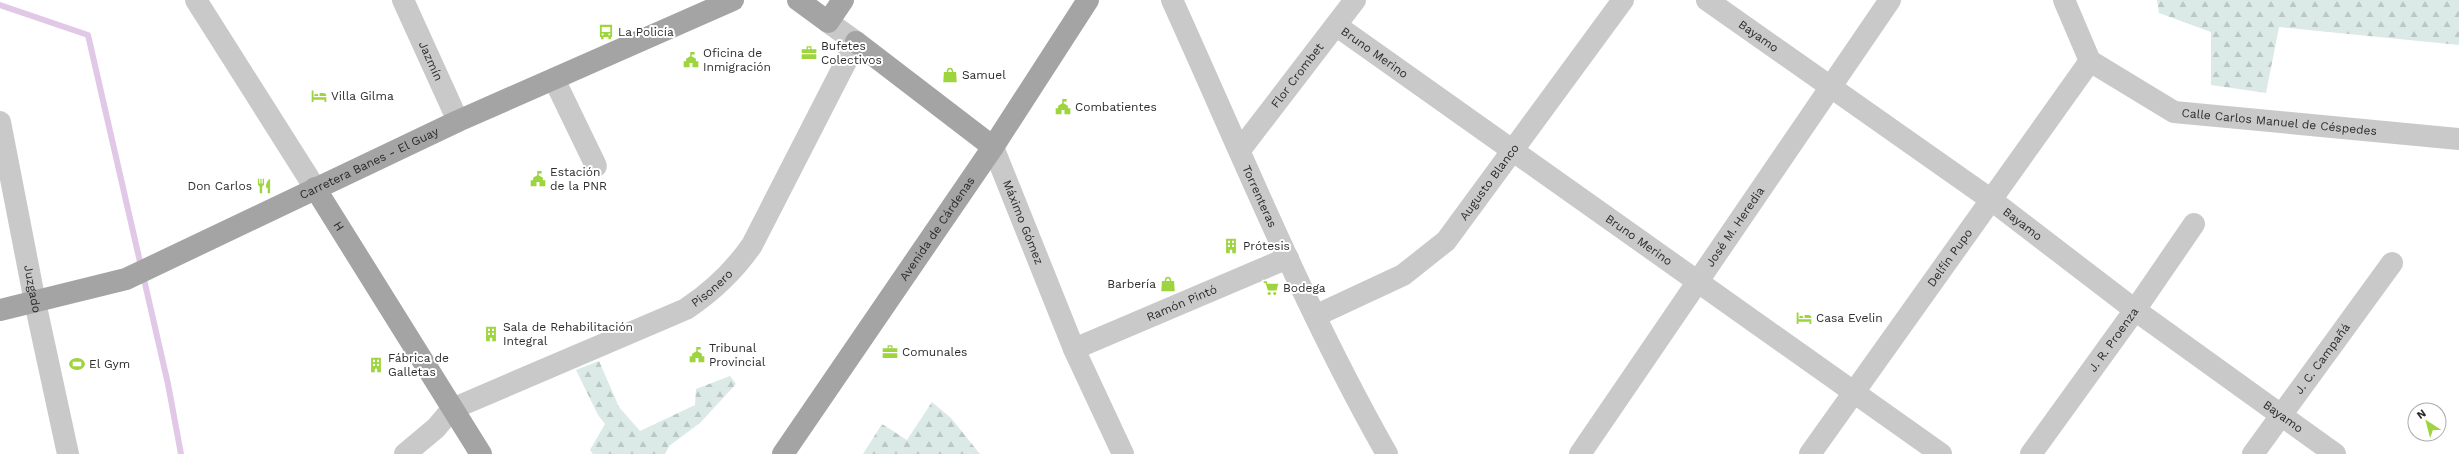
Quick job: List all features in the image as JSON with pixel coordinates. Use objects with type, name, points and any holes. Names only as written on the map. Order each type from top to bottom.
[{"type":"main road","name":"Carretera Banes - El Guay","points":[[0,310],[126,279],[170,260],[315,188],[458,121],[733,0]]},
{"type":"main road","points":[[798,0],[828,22],[843,0]]},
{"type":"main road","name":"Avenida de Cárdenas","points":[[783,454],[994,147],[1088,0]]},
{"type":"main road","points":[[856,42],[994,147]]},
{"type":"main road","name":"H","points":[[315,188],[481,454]]},
{"type":"street","name":"H","points":[[196,0],[315,188]]},
{"type":"street","name":"Jazmín","points":[[403,0],[458,121]]},
{"type":"street","name":"Torrenteras","points":[[1172,0],[1315,316],[1359,404],[1387,454]]},
{"type":"street","name":"Flor Crombet","points":[[1240,150],[1356,0]]},
{"type":"street","name":"Augusto Blanco","points":[[1315,316],[1403,275],[1446,241],[1623,0]]},
{"type":"street","name":"Bayamo","points":[[1707,0],[1990,199],[2135,310],[2335,454]]},
{"type":"street","name":"José M. Heredia","points":[[1580,454],[1890,0]]},
{"type":"street","points":[[2064,0],[2090,61]]},
{"type":"street","points":[[828,22],[856,42]]},
{"type":"street","name":"Bruno Merino","points":[[1337,26],[1514,149],[1941,454]]},
{"type":"street","name":"Pisonero","points":[[452,409],[686,309],[719,284],[739,265],[752,245],[856,42]]},
{"type":"street","name":"Calle Carlos Manuel de Céspedes","points":[[2090,61],[2174,112],[2459,139]]},
{"type":"street","name":"Delfín Pupo","points":[[1810,454],[1856,392],[1990,199],[2090,61]]},
{"type":"street","points":[[554,79],[596,166]]},
{"type":"street","name":"Juzgado","points":[[0,122],[35,302],[68,454]]},
{"type":"street","name":"Máximo Gómez","points":[[994,147],[1074,349],[1123,454]]},
{"type":"street","name":"J. R. Proenza","points":[[2031,454],[2135,310],[2194,224]]},
{"type":"street","name":"Ramón Pintó","points":[[1074,349],[1288,258]]},
{"type":"street","name":"J. C. Campañá","points":[[2253,454],[2392,263]]},
{"type":"street","points":[[405,454],[436,428],[452,409]]},
{"type":"green space","points":[[2157,0],[2459,0],[2459,45],[2279,27],[2266,93],[2211,85],[2211,32],[2159,13]]},
{"type":"green space","points":[[599,361],[619,407],[640,431],[695,405],[696,389],[730,376],[736,384],[700,423],[669,446],[665,454],[593,454],[590,450],[605,424],[598,415],[576,370]]},
{"type":"green space","points":[[932,402],[951,418],[980,454],[863,454],[882,424],[907,440]]},
{"type":"waterway","points":[[0,5],[88,35],[168,384],[181,454]]},
{"type":"place","name":"La Policía","points":[[606,32]]},
{"type":"place","name":"Bufetes Colectivos","points":[[809,53]]},
{"type":"place","name":"Oficina de Inmigración","points":[[691,60]]},
{"type":"place","name":"Samuel","points":[[950,75]]},
{"type":"place","name":"Villa Gilma","points":[[319,96]]},
{"type":"place","name":"Combatientes","points":[[1063,107]]},
{"type":"place","name":"Estación de la PNR","points":[[538,179]]},
{"type":"place","name":"Don Carlos","points":[[264,186]]},
{"type":"place","name":"Prótesis","points":[[1231,246]]},
{"type":"place","name":"Barbería","points":[[1168,284]]},
{"type":"place","name":"Bodega","points":[[1271,288]]},
{"type":"place","name":"Casa Evelin","points":[[1804,318]]},
{"type":"place","name":"Sala de Rehabilitación Integral","points":[[491,334]]},
{"type":"place","name":"Comunales","points":[[890,352]]},
{"type":"place","name":"Tribunal Provincial","points":[[697,355]]},
{"type":"place","name":"El Gym","points":[[77,364]]},
{"type":"place","name":"Fábrica de Galletas","points":[[376,365]]}]
